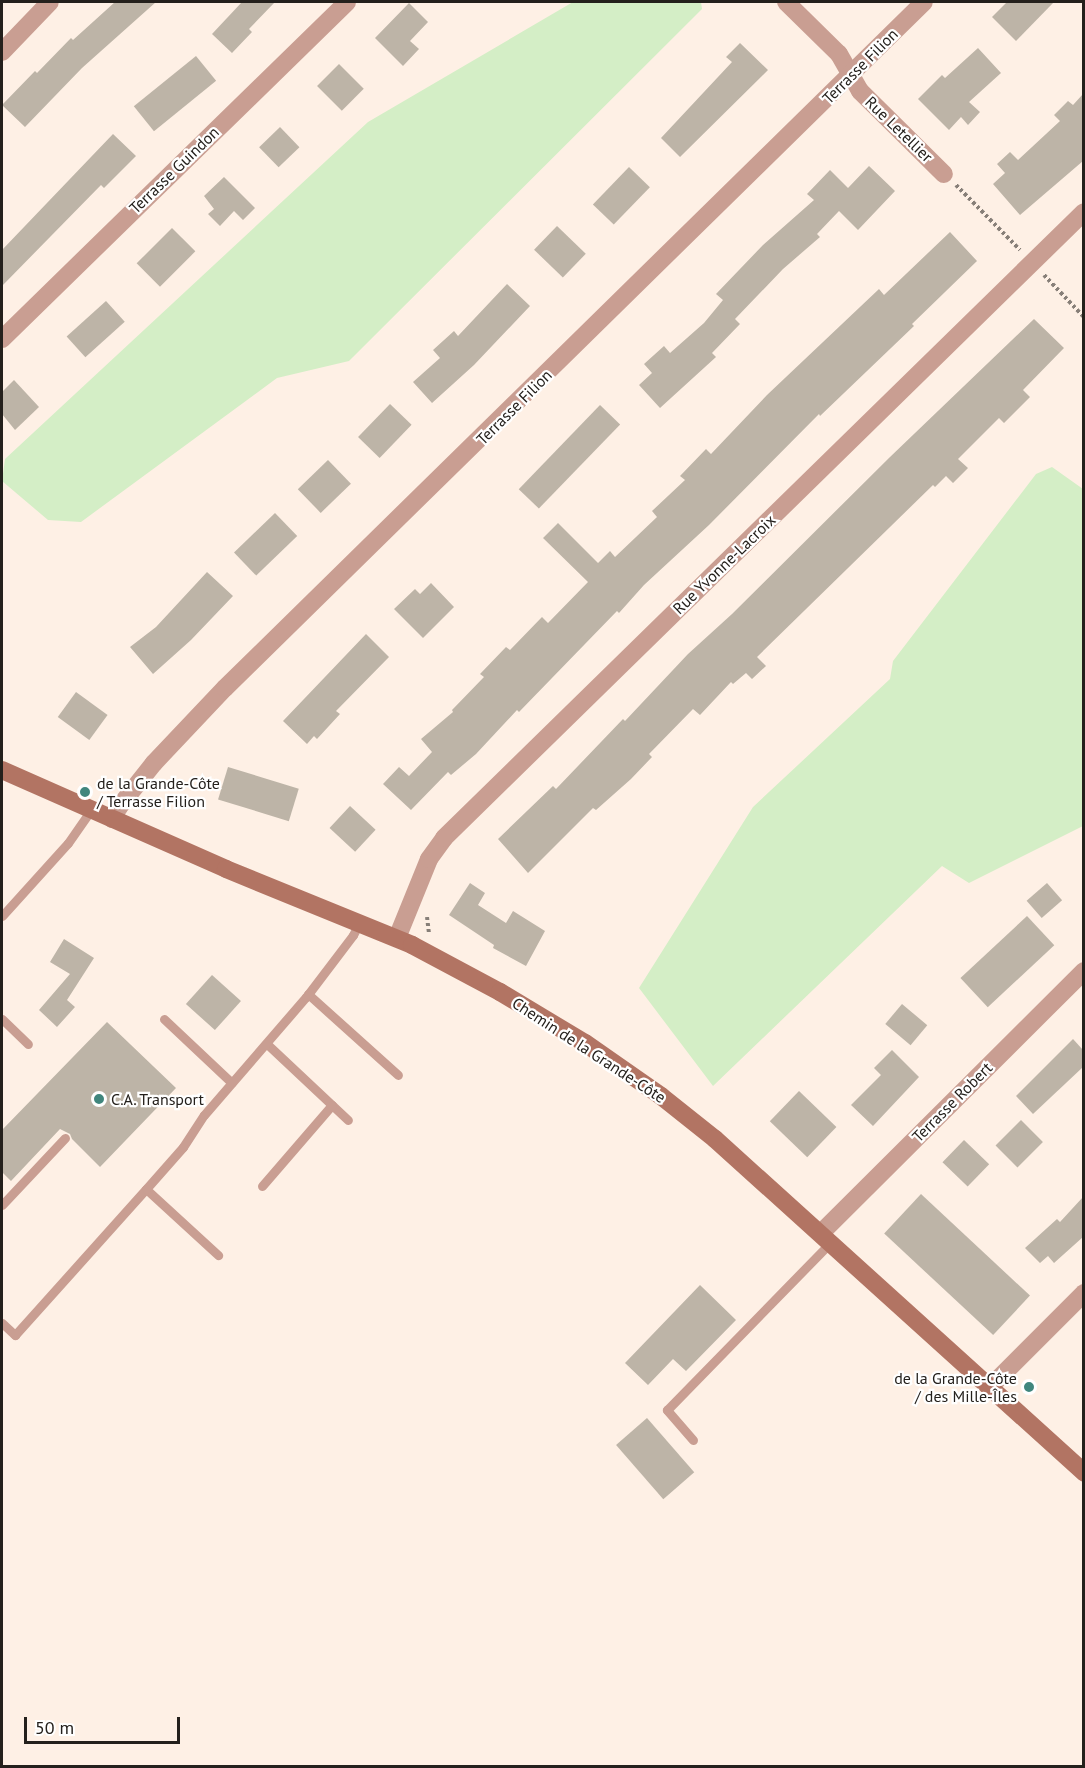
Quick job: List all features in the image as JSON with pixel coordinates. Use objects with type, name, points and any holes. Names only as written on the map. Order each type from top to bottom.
[{"type":"main road","name":"Chemin de la Grande-Côte","points":[[2,770],[112,819],[397,938],[520,1003],[639,1079],[715,1139],[991,1386],[1083,1473]]},
{"type":"street","points":[[2,52],[50,2]]},
{"type":"street","name":"Terrasse Guindon","points":[[2,339],[347,2]]},
{"type":"street","name":"Rue Letellier","points":[[786,2],[839,54],[850,76],[866,98],[948,177]]},
{"type":"street","name":"Terrasse Filion","points":[[112,819],[154,763],[225,688],[924,2]]},
{"type":"street","name":"Rue Yvonne-Lacroix","points":[[397,938],[429,859],[444,838],[1083,212]]},
{"type":"street","name":"Terrasse Robert","points":[[826,1238],[1083,971]]},
{"type":"street","points":[[991,1386],[1083,1293]]},
{"type":"lane","points":[[2,916],[68,843],[91,810]]},
{"type":"lane","points":[[2,1323],[15,1335],[183,1147],[204,1115],[308,994],[353,935],[359,922]]},
{"type":"lane","points":[[308,994],[398,1075]]},
{"type":"lane","points":[[164,1018],[232,1083]]},
{"type":"lane","points":[[2,1019],[28,1044]]},
{"type":"lane","points":[[267,1044],[348,1120]]},
{"type":"lane","points":[[262,1186],[332,1105]]},
{"type":"lane","points":[[2,1205],[65,1138]]},
{"type":"lane","points":[[146,1188],[218,1255]]},
{"type":"lane","points":[[693,1440],[667,1410],[826,1238]]},
{"type":"path","points":[[948,177],[1022,252]]},
{"type":"path","points":[[1043,275],[1083,317]]},
{"type":"green space","points":[[573,2],[701,2],[702,9],[349,361],[277,378],[81,522],[48,520],[2,481],[5,459],[368,122]]},
{"type":"green space","points":[[1052,467],[1083,489],[1083,826],[969,883],[942,866],[713,1086],[639,988],[753,807],[890,679],[893,661],[1036,474]]},
{"type":"building","points":[[115,2],[156,2],[82,68],[25,127],[2,105],[71,38],[73,40]]},
{"type":"building","points":[[242,2],[275,2],[249,29],[252,32],[232,53],[212,34]]},
{"type":"building","points":[[1007,2],[1054,2],[1016,41],[992,17]]},
{"type":"building","points":[[409,3],[428,22],[410,41],[419,49],[403,66],[375,38]]},
{"type":"building","points":[[740,43],[768,70],[680,157],[661,138],[732,62],[726,57]]},
{"type":"building","points":[[978,48],[1001,73],[969,102],[980,112],[968,125],[961,117],[949,130],[918,99],[942,75],[945,78]]},
{"type":"building","points":[[196,56],[216,81],[154,131],[134,106]]},
{"type":"building","points":[[339,64],[364,89],[342,111],[317,86]]},
{"type":"building","points":[[1083,94],[1083,161],[1020,215],[993,184],[1005,173],[997,164],[1010,152],[1018,160],[1060,121],[1054,115],[1068,101],[1073,105]]},
{"type":"building","points":[[280,127],[299,147],[279,167],[259,147]]},
{"type":"building","points":[[113,134],[136,156],[104,188],[101,185],[2,286],[2,250]]},
{"type":"building","points":[[869,166],[895,191],[858,230],[839,211],[817,234],[820,237],[783,269],[735,319],[740,324],[712,353],[716,357],[660,408],[639,385],[652,373],[644,364],[664,346],[670,353],[704,323],[723,300],[716,294],[763,245],[814,200],[807,194],[830,170],[848,188]]},
{"type":"building","points":[[629,167],[650,187],[614,225],[593,204]]},
{"type":"building","points":[[224,177],[255,208],[243,220],[234,211],[220,226],[208,214],[214,209],[204,196]]},
{"type":"building","points":[[557,226],[586,254],[563,278],[534,250]]},
{"type":"building","points":[[172,228],[195,251],[160,287],[137,263]]},
{"type":"building","points":[[950,232],[977,261],[912,324],[914,326],[820,416],[819,414],[709,525],[644,585],[619,613],[617,611],[476,754],[451,775],[448,772],[411,810],[383,784],[399,767],[409,776],[432,752],[421,739],[453,712],[452,710],[484,677],[480,674],[506,647],[510,650],[542,617],[548,623],[588,582],[543,538],[558,523],[598,563],[610,551],[615,557],[657,517],[652,511],[685,480],[680,476],[706,449],[711,454],[767,395],[879,289],[884,295]]},
{"type":"building","points":[[507,284],[530,306],[474,365],[432,403],[413,382],[440,358],[433,350],[454,331],[458,336]]},
{"type":"building","points":[[106,301],[125,322],[85,357],[67,336]]},
{"type":"building","points":[[1034,319],[1064,348],[1023,390],[1030,397],[1004,423],[999,418],[958,459],[968,468],[953,483],[946,476],[935,487],[933,485],[757,657],[766,666],[752,679],[746,673],[733,684],[731,682],[700,715],[693,709],[649,754],[652,757],[631,779],[596,810],[593,808],[528,873],[498,839],[553,786],[556,789],[688,654],[732,614],[890,457]]},
{"type":"building","points":[[14,380],[39,407],[15,430],[2,414],[2,392]]},
{"type":"building","points":[[390,404],[412,425],[380,458],[358,437]]},
{"type":"building","points":[[600,405],[620,424],[539,509],[519,489]]},
{"type":"building","points":[[328,460],[351,484],[321,513],[298,489]]},
{"type":"building","points":[[275,513],[297,536],[256,576],[234,553]]},
{"type":"building","points":[[207,572],[233,596],[191,640],[153,674],[130,647],[156,627]]},
{"type":"building","points":[[431,583],[454,607],[423,638],[394,609],[415,589],[420,594]]},
{"type":"building","points":[[366,634],[389,657],[336,711],[340,714],[317,739],[314,736],[307,744],[283,721]]},
{"type":"building","points":[[76,692],[108,715],[89,740],[58,717]]},
{"type":"building","points":[[228,767],[299,789],[289,821],[218,800]]},
{"type":"building","points":[[350,806],[376,830],[355,852],[330,828]]},
{"type":"building","points":[[470,883],[485,893],[478,905],[506,923],[513,911],[545,931],[526,966],[493,948],[494,945],[449,915]]},
{"type":"building","points":[[1047,883],[1062,900],[1042,918],[1027,901]]},
{"type":"building","points":[[1027,916],[1054,945],[988,1007],[960,978]]},
{"type":"building","points":[[64,939],[94,958],[67,1000],[75,1007],[57,1027],[39,1010],[70,974],[50,962]]},
{"type":"building","points":[[212,975],[241,1001],[215,1030],[186,1004]]},
{"type":"building","points":[[902,1004],[927,1025],[911,1045],[885,1024]]},
{"type":"building","name":"C.A. Transport","points":[[107,1022],[176,1088],[100,1167],[72,1139],[70,1134],[60,1129],[11,1181],[2,1172],[2,1130]]},
{"type":"building","points":[[1073,1039],[1083,1050],[1083,1067],[1033,1114],[1016,1096]]},
{"type":"building","points":[[892,1050],[919,1077],[873,1126],[851,1105],[881,1075],[874,1068]]},
{"type":"building","points":[[799,1091],[836,1127],[807,1157],[770,1121]]},
{"type":"building","points":[[1021,1120],[1043,1142],[1017,1167],[996,1145]]},
{"type":"building","points":[[964,1140],[989,1164],[968,1187],[942,1162]]},
{"type":"building","points":[[921,1194],[1030,1296],[993,1335],[884,1233]]},
{"type":"building","points":[[1083,1197],[1083,1237],[1054,1263],[1048,1256],[1040,1263],[1025,1248],[1057,1219],[1060,1222]]},
{"type":"building","points":[[700,1285],[736,1320],[686,1371],[673,1359],[648,1385],[625,1363]]},
{"type":"building","points":[[647,1418],[694,1472],[663,1499],[616,1445]]},
{"type":"place","name":"de la Grande-Côte / Terrasse Filion","points":[[85,792]]},
{"type":"place","name":"C.A. Transport","points":[[99,1099]]},
{"type":"place","name":"de la Grande-Côte / des Mille-Îles","points":[[1029,1387]]}]
